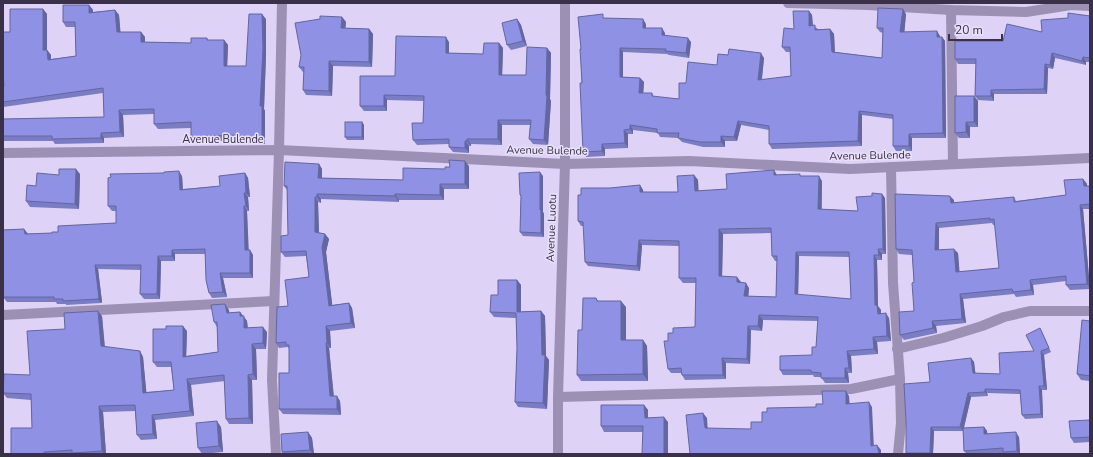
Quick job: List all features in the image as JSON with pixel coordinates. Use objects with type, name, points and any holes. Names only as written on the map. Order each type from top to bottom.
[{"type":"street","points":[[276,454],[272,380],[282,3]]},
{"type":"street","name":"Avenue Luotu","points":[[558,454],[558,397],[565,164],[565,3]]},
{"type":"street","points":[[788,3],[919,6],[951,10],[1072,5],[1090,6]]},
{"type":"street","points":[[951,10],[953,164]]},
{"type":"street","name":"Avenue Bulende","points":[[3,152],[279,150],[565,164],[689,161],[850,169],[1090,158]]},
{"type":"street","points":[[891,167],[893,283],[900,379],[901,423],[898,454]]},
{"type":"street","points":[[3,315],[274,301]]},
{"type":"street","points":[[897,349],[943,338],[982,326],[1004,317],[1030,311],[1090,311]]},
{"type":"street","points":[[558,397],[851,390],[900,379]]},
{"type":"building","points":[[63,5],[89,5],[89,13],[115,10],[117,32],[141,32],[141,42],[191,43],[191,38],[224,40],[224,66],[246,66],[249,14],[262,14],[263,49],[260,106],[262,106],[262,139],[239,139],[239,135],[191,137],[191,122],[154,124],[154,109],[119,110],[120,132],[101,133],[101,138],[52,139],[52,136],[3,136],[3,119],[104,117],[103,88],[3,102],[3,32],[10,32],[10,9],[43,9],[43,50],[47,50],[48,60],[76,56],[75,22],[63,22]]},
{"type":"building","points":[[878,8],[903,9],[900,32],[937,31],[937,37],[942,37],[943,133],[909,134],[909,146],[893,146],[893,115],[859,111],[858,141],[769,144],[769,126],[738,121],[734,137],[721,136],[721,142],[700,142],[678,138],[679,133],[657,133],[657,129],[630,125],[630,129],[624,130],[625,143],[602,144],[602,151],[583,152],[580,83],[582,83],[581,49],[578,17],[603,14],[603,18],[643,19],[643,28],[662,28],[662,35],[688,38],[686,53],[665,51],[666,49],[620,48],[620,77],[640,78],[639,93],[652,93],[652,96],[679,99],[679,83],[686,83],[688,62],[717,65],[718,54],[728,55],[729,49],[761,53],[758,80],[791,76],[790,47],[782,47],[784,28],[794,29],[793,11],[809,11],[809,26],[815,25],[815,30],[830,29],[832,52],[882,58],[883,28],[877,28]]},
{"type":"building","points":[[1068,13],[1090,16],[1090,58],[1083,57],[1082,61],[1052,53],[1050,65],[1045,64],[1044,89],[991,90],[991,96],[975,96],[976,59],[955,59],[955,41],[1003,41],[1007,24],[1042,32],[1041,20],[1068,18]]},
{"type":"building","points":[[320,16],[342,17],[341,28],[369,29],[369,62],[329,61],[329,91],[303,90],[304,67],[299,67],[301,55],[295,23],[320,19]]},
{"type":"building","points":[[517,19],[523,41],[507,45],[502,23]]},
{"type":"building","points":[[396,36],[446,37],[446,53],[483,54],[484,43],[499,43],[499,75],[526,75],[527,47],[547,48],[547,96],[544,140],[529,139],[531,120],[498,120],[498,139],[467,139],[467,141],[465,141],[465,148],[449,147],[449,139],[413,140],[412,123],[423,123],[424,96],[384,95],[384,106],[360,106],[360,76],[395,76]]},
{"type":"building","points":[[955,96],[974,96],[974,122],[966,122],[966,132],[955,133]]},
{"type":"building","points":[[345,122],[362,122],[362,137],[345,137]]},
{"type":"building","points":[[449,160],[465,161],[465,184],[440,184],[440,195],[395,194],[395,196],[317,194],[317,197],[315,197],[315,232],[325,234],[322,247],[329,306],[349,303],[351,323],[326,326],[330,396],[337,396],[337,409],[279,409],[279,373],[289,373],[289,345],[286,345],[286,342],[276,343],[277,307],[288,306],[285,280],[309,277],[306,251],[281,252],[281,236],[288,235],[287,186],[284,186],[285,162],[319,164],[318,178],[403,180],[403,168],[445,169],[445,167],[450,167]]},
{"type":"building","points":[[59,169],[76,169],[75,204],[26,201],[27,185],[36,186],[37,173],[59,175]]},
{"type":"building","points":[[774,170],[774,175],[800,174],[800,176],[819,176],[818,209],[858,211],[856,197],[872,196],[872,193],[882,194],[883,249],[878,249],[879,255],[874,255],[875,305],[877,305],[878,314],[886,313],[887,336],[873,337],[874,349],[847,351],[849,368],[845,368],[845,378],[821,378],[821,373],[811,372],[811,370],[780,370],[780,356],[812,355],[812,347],[816,347],[818,317],[759,315],[758,326],[748,326],[747,359],[722,358],[723,375],[682,375],[681,368],[668,369],[664,341],[668,341],[668,333],[673,333],[673,328],[695,327],[696,278],[679,278],[679,241],[639,240],[637,266],[585,262],[583,222],[578,221],[578,195],[581,195],[581,188],[610,188],[640,185],[640,192],[678,192],[677,176],[694,175],[695,191],[727,189],[726,174]],"holes":[[[771,228],[772,256],[777,256],[776,297],[744,296],[746,283],[737,282],[737,277],[719,276],[719,229]],[[796,252],[849,252],[851,299],[795,294]]]},
{"type":"building","points":[[179,171],[180,190],[220,186],[219,176],[245,173],[245,250],[250,250],[250,273],[220,273],[223,292],[209,293],[206,280],[205,249],[172,250],[172,256],[158,256],[157,294],[140,294],[141,265],[95,265],[98,299],[63,301],[63,299],[54,299],[54,297],[3,297],[3,230],[24,229],[25,234],[52,233],[58,232],[58,226],[116,223],[116,206],[108,206],[108,178],[111,177],[110,174],[164,173]]},
{"type":"building","points":[[540,172],[541,233],[520,232],[521,195],[519,173]]},
{"type":"building","points":[[1083,179],[1084,186],[1090,186],[1090,204],[1080,205],[1087,284],[1066,285],[1066,276],[1030,280],[1031,290],[1013,292],[1012,289],[960,294],[962,319],[932,321],[933,328],[900,335],[899,312],[914,311],[912,283],[914,282],[912,250],[896,249],[895,194],[950,196],[951,203],[1014,197],[1014,202],[1066,195],[1064,180]],"holes":[[[990,218],[990,220],[994,219],[999,268],[956,272],[954,249],[935,250],[936,223]]]},
{"type":"building","points":[[498,280],[517,280],[517,312],[541,311],[542,355],[545,355],[543,403],[515,402],[517,348],[516,313],[490,312],[491,295],[498,295]]},
{"type":"building","points":[[583,298],[596,298],[597,301],[621,301],[621,340],[643,340],[643,374],[577,375],[578,330],[582,330]]},
{"type":"building","points":[[225,304],[227,313],[240,312],[240,316],[244,316],[244,328],[263,327],[263,343],[252,344],[253,374],[248,375],[249,418],[226,419],[224,375],[187,379],[190,411],[152,415],[153,434],[137,435],[135,405],[99,406],[102,451],[72,453],[72,450],[44,452],[44,454],[11,454],[11,428],[32,428],[31,394],[3,393],[4,374],[30,375],[27,331],[65,329],[64,313],[98,311],[101,346],[140,351],[143,393],[174,390],[171,362],[153,362],[153,329],[166,329],[166,326],[183,326],[183,357],[218,352],[217,322],[214,322],[211,305]]},
{"type":"building","points":[[1082,320],[1090,321],[1090,376],[1077,374]]},
{"type":"building","points":[[1040,328],[1049,348],[1041,351],[1044,386],[1039,386],[1041,414],[1022,415],[1020,390],[985,389],[985,392],[968,393],[960,427],[931,427],[930,453],[906,453],[904,384],[930,382],[928,363],[971,358],[973,373],[1000,374],[999,353],[1034,351],[1026,335]]},
{"type":"building","points":[[822,391],[846,391],[846,404],[869,402],[871,446],[877,445],[879,454],[690,454],[686,415],[703,413],[705,428],[751,429],[751,422],[762,422],[762,412],[767,412],[767,408],[816,407],[816,404],[823,404]]},
{"type":"building","points":[[601,405],[644,405],[645,418],[664,417],[664,454],[642,454],[643,426],[601,426]]},
{"type":"building","points":[[1090,420],[1090,437],[1071,438],[1069,421]]},
{"type":"building","points":[[217,421],[219,446],[198,448],[196,423]]},
{"type":"building","points":[[984,427],[984,434],[1016,432],[1017,451],[1003,452],[1003,448],[964,451],[963,428]]},
{"type":"building","points":[[308,432],[310,450],[282,452],[281,434]]}]
